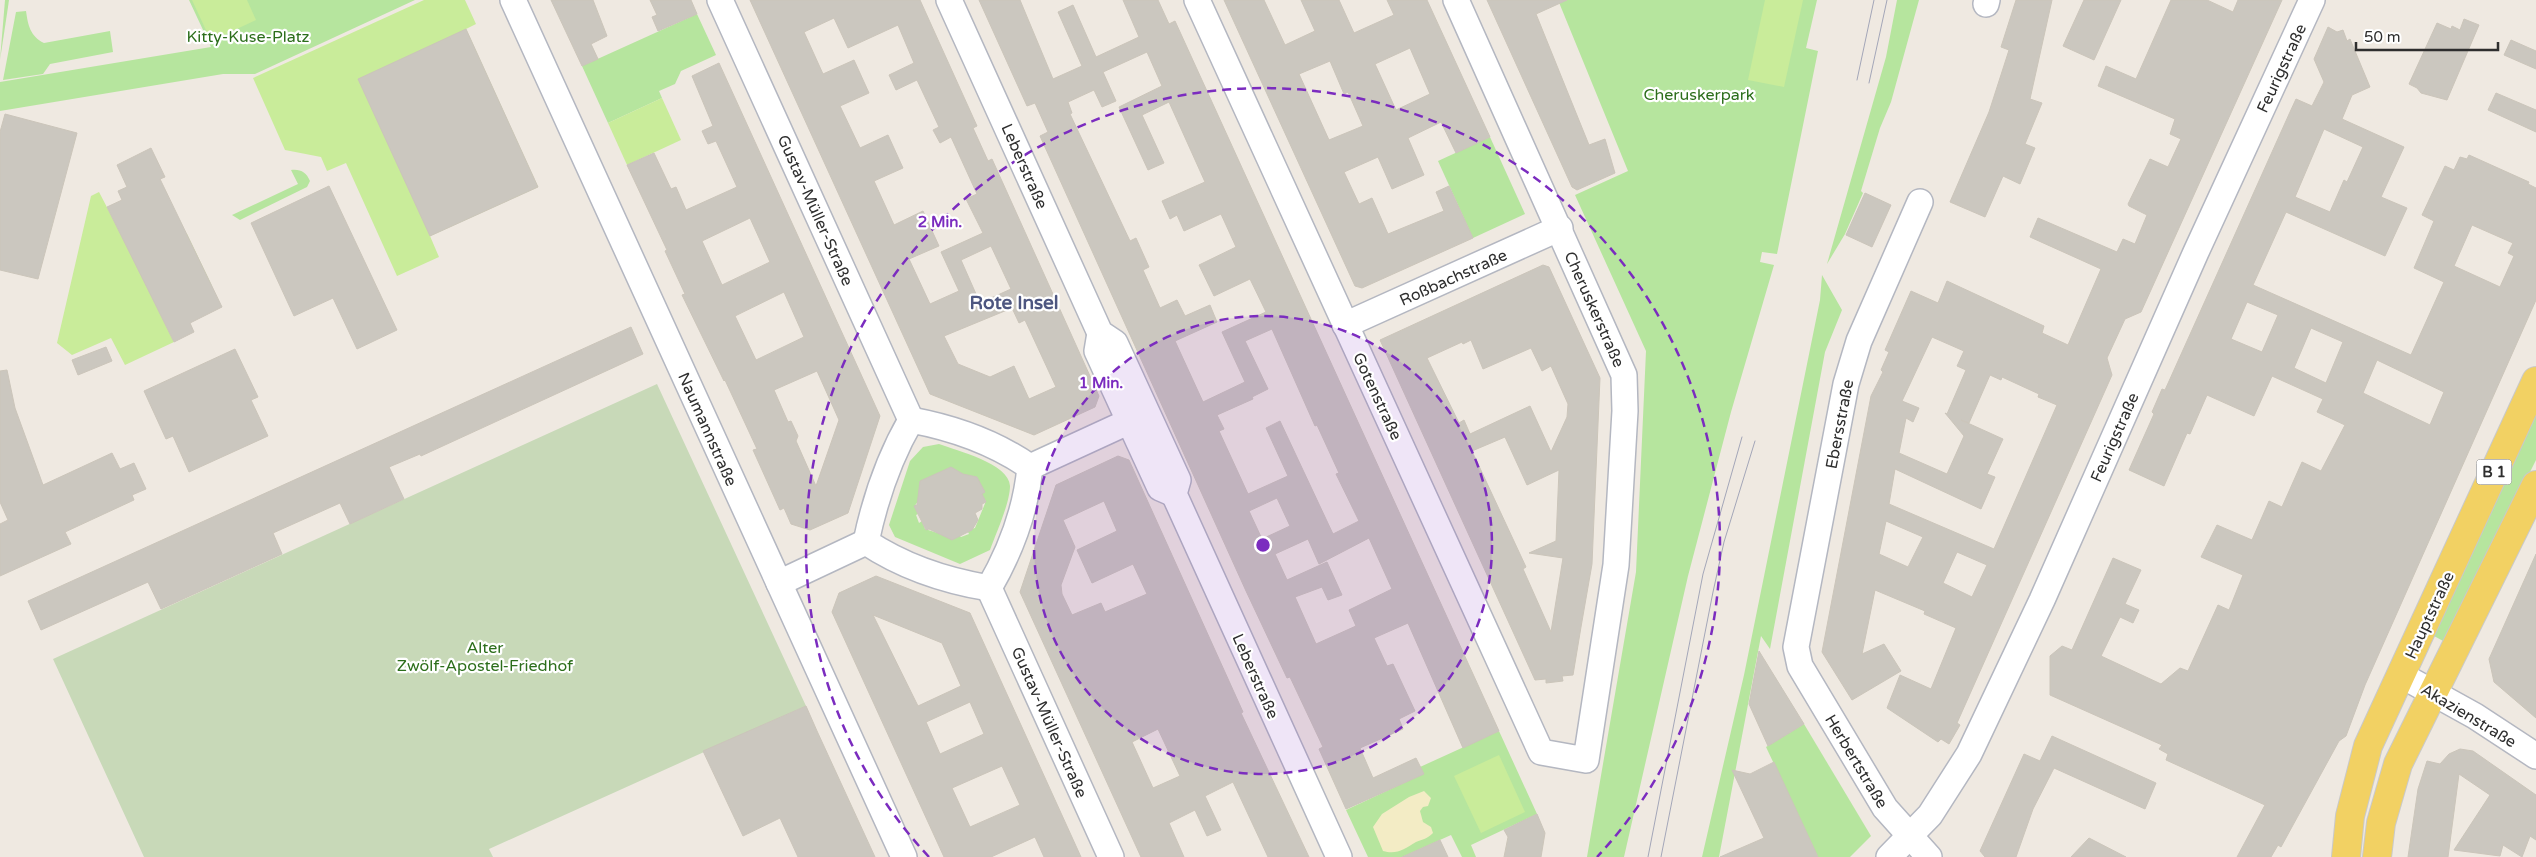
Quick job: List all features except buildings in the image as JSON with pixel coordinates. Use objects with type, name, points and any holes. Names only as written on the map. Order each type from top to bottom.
[{"type":"main road","name":"Hauptstraße","points":[[2346,857],[2350,816],[2368,746],[2536,381]]},
{"type":"main road","name":"B 1","points":[[2377,857],[2381,823],[2398,764],[2536,485]]},
{"type":"street","name":"Naumannstraße","points":[[513,0],[904,857]]},
{"type":"street","name":"Gustav-Müller-Straße","points":[[720,0],[911,420]]},
{"type":"street","name":"Leberstraße","points":[[950,0],[1100,333],[1115,343],[1138,417],[1178,480],[1174,494],[1338,857]]},
{"type":"street","name":"Gotenstraße","points":[[1197,0],[1542,752],[1586,760]]},
{"type":"street","name":"Cheruskerstraße","points":[[1456,0],[1560,228],[1624,375],[1625,411],[1616,565],[1586,760]]},
{"type":"street","name":"Feurigstraße","points":[[1888,857],[1936,808],[1969,754],[1994,703],[2312,0]]},
{"type":"street","name":"Ebersstraße","points":[[1797,657],[1799,627],[1846,384],[1858,341],[1920,202]]},
{"type":"street","name":"Roßbachstraße","points":[[1346,325],[1560,228]]},
{"type":"street","points":[[1030,467],[1138,417]]},
{"type":"street","points":[[866,542],[871,517],[894,450],[911,420],[946,426],[1005,450],[1030,467]]},
{"type":"street","points":[[866,542],[884,554],[957,582],[989,588],[1006,560],[1028,496],[1030,467]]},
{"type":"street","points":[[778,583],[866,542]]},
{"type":"street","name":"Gustav-Müller-Straße","points":[[989,588],[1111,857]]},
{"type":"street","name":"Herbertstraße","points":[[1797,657],[1800,666],[1885,808],[1929,857]]},
{"type":"street","name":"Akazienstraße","points":[[2401,675],[2475,716],[2536,756]]},
{"type":"green space","points":[[5,0],[9,0],[0,60]]},
{"type":"green space","name":"Kitty-Kuse-Platz","points":[[189,0],[415,0],[255,74],[223,74],[0,111],[0,82],[211,47]]},
{"type":"green space","points":[[192,0],[247,0],[256,20],[211,41]]},
{"type":"green space","points":[[424,0],[465,0],[476,24],[466,29],[538,187],[430,236],[439,257],[397,276],[346,163],[327,171],[321,157],[285,150],[253,78]]},
{"type":"green space","name":"Cheruskerpark","points":[[1558,0],[1817,0],[1806,48],[1818,51],[1777,254],[1762,252],[1760,262],[1774,265],[1731,412],[1688,576],[1624,857],[1587,857],[1636,572],[1646,351],[1575,195],[1628,171]]},
{"type":"green space","points":[[1765,0],[1803,0],[1784,87],[1748,80]]},
{"type":"green space","points":[[1897,0],[1919,0],[1891,102],[1880,128],[1861,191],[1863,193],[1845,234],[1827,264],[1886,57]]},
{"type":"green space","points":[[26,11],[30,30],[44,43],[110,31],[113,52],[50,64],[43,74],[3,80],[16,12]]},
{"type":"green space","points":[[697,14],[716,55],[681,71],[675,84],[659,91],[662,98],[608,123],[582,66]]},
{"type":"green space","points":[[662,98],[681,140],[627,165],[608,123]]},
{"type":"green space","points":[[1490,137],[1525,214],[1473,238],[1438,161]]},
{"type":"green space","points":[[291,170],[298,170],[307,175],[310,181],[307,187],[240,220],[232,215],[298,184]]},
{"type":"green space","points":[[99,192],[134,259],[187,234],[212,286],[159,311],[174,342],[125,365],[111,338],[72,355],[57,343],[91,196]]},
{"type":"green space","points":[[1822,275],[1842,310],[1825,352],[1770,649],[1761,636],[1719,857],[1702,857],[1744,675],[1820,300]]},
{"type":"green space","name":"Alter Zwölf-Apostel-Friedhof","points":[[657,384],[806,706],[489,849],[493,857],[144,857],[53,659]]},
{"type":"green space","points":[[2536,415],[2536,460],[2445,642],[2434,636]]},
{"type":"green space","points":[[939,444],[969,454],[992,464],[1007,478],[1010,486],[1008,501],[990,550],[960,564],[895,537],[889,525],[910,461],[923,447]],"holes":[[[948,468],[986,501],[975,528],[967,530],[969,534],[961,537],[959,535],[944,535],[925,529],[922,521],[919,523],[916,515],[918,514],[916,504]]]},
{"type":"green space","points":[[1804,724],[1871,836],[1850,857],[1818,857],[1766,747]]},
{"type":"green space","points":[[1499,731],[1537,814],[1471,845],[1476,857],[1462,857],[1451,835],[1402,857],[1368,857],[1346,810],[1423,774],[1420,767]]},
{"type":"green space","points":[[1499,755],[1525,812],[1481,833],[1454,776]]},
{"type":"sand","points":[[1424,791],[1431,798],[1428,806],[1423,807],[1420,811],[1423,822],[1431,827],[1433,833],[1427,838],[1400,851],[1383,851],[1373,827],[1382,814],[1409,797]]},
{"type":"tram line","points":[[1857,80],[1874,0]]},
{"type":"tram line","points":[[1869,83],[1887,0]]},
{"type":"tram line","points":[[1648,857],[1703,574],[1742,437]]},
{"type":"tram line","points":[[1661,857],[1724,542],[1755,441]]},
{"type":"district","name":"Rote Insel","points":[[1014,302]]}]
